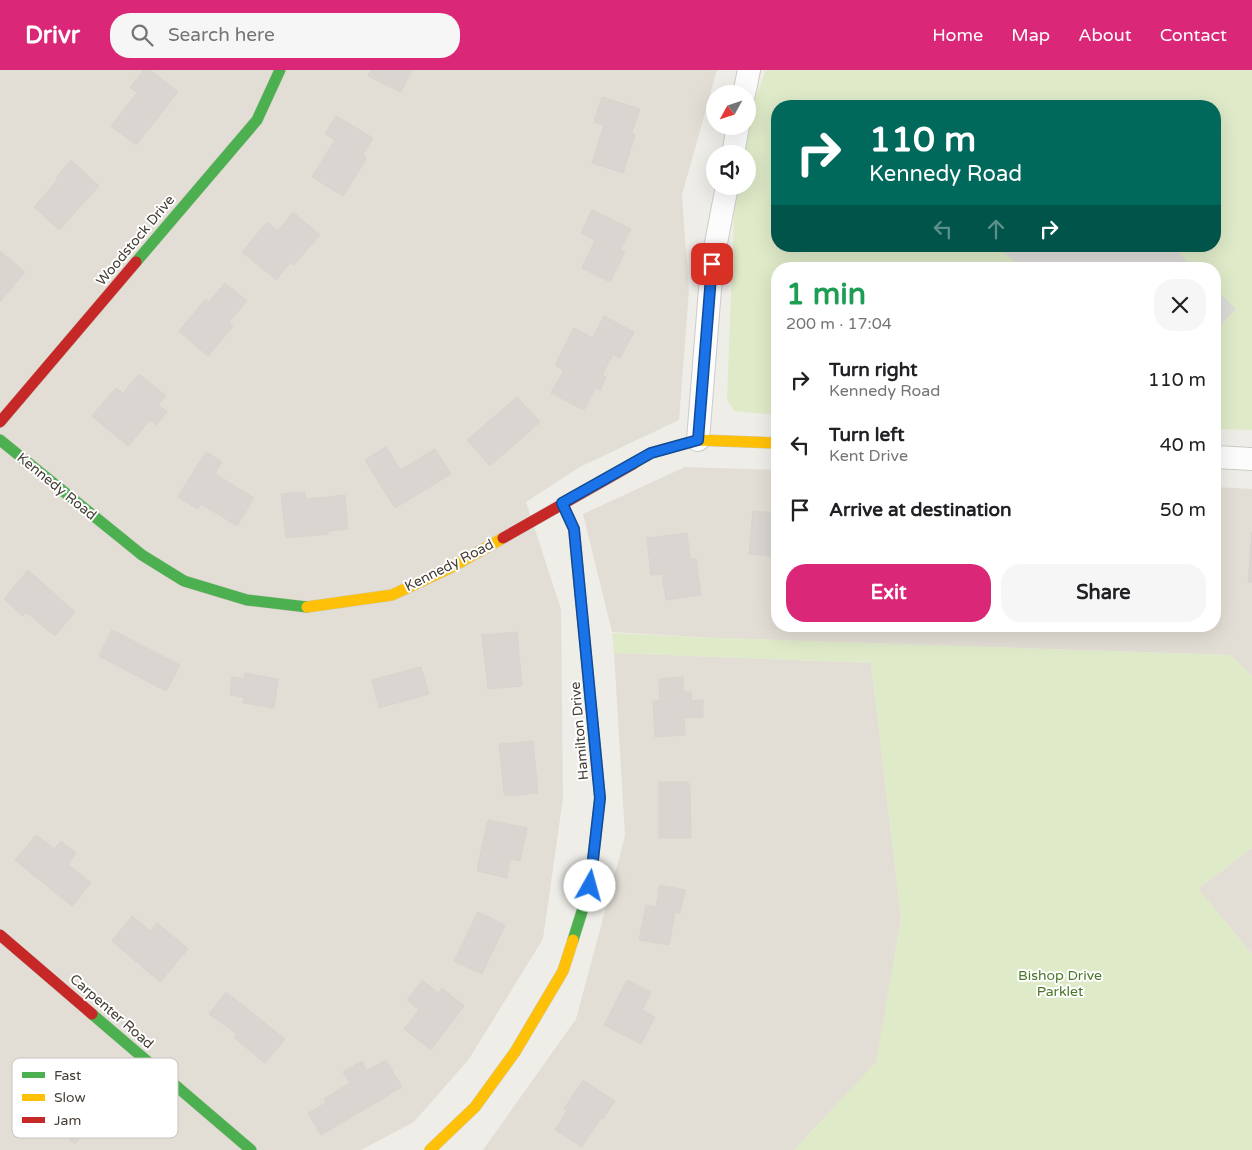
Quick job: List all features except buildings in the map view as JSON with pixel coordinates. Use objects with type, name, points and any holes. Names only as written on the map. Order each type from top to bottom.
[{"type":"street","name":"Woodstock Drive","points":[[0,422],[257,120],[280,70]]},
{"type":"street","points":[[746,85],[749,70]]},
{"type":"street","points":[[698,440],[712,264],[725,195]]},
{"type":"street","name":"Kennedy Road","points":[[0,440],[142,555],[184,580],[247,600],[312,608],[392,595],[452,567],[651,453],[698,440],[771,443]]},
{"type":"street","points":[[1221,457],[1252,459]]},
{"type":"street","name":"Hamilton Drive","points":[[430,1150],[475,1107],[515,1052],[563,971],[590,886],[600,798],[574,529],[562,503]]},
{"type":"street","name":"Carpenter Road","points":[[0,935],[143,1058]]},
{"type":"street","name":"Carpenter Road","points":[[178,1088],[250,1150]]},
{"type":"shaded area","points":[[0,70],[717,70],[713,85],[706,85],[706,109],[682,195],[689,290],[679,420],[580,467],[526,502],[561,609],[563,798],[543,939],[469,1059],[414,1122],[361,1150],[0,1150]]},
{"type":"shaded area","points":[[1004,252],[1178,252],[1188,262],[1014,262]]},
{"type":"shaded area","points":[[1221,295],[1236,309],[1221,325]]},
{"type":"shaded area","points":[[685,467],[771,470],[771,632],[1221,632],[1221,487],[1252,489],[1252,676],[1230,655],[716,638],[612,632],[583,514]]},
{"type":"shaded area","points":[[614,653],[871,663],[901,918],[877,1062],[794,1150],[483,1150],[576,1019],[625,836]]},
{"type":"shaded area","points":[[1252,848],[1252,954],[1198,889]]},
{"type":"green space","points":[[766,70],[1252,70],[1252,430],[1221,429],[1221,262],[771,262],[771,414],[734,411],[727,400],[735,195],[756,195],[756,145],[743,145],[746,135],[756,135],[756,96]]},
{"type":"green space","name":"Bishop Drive Parklet","points":[[612,633],[1230,655],[1252,676],[1252,848],[1198,889],[1252,954],[1252,1150],[794,1150],[876,1062],[901,918],[871,663],[614,653]]},
{"type":"traffic: fast","points":[[136,262],[257,120],[280,70]]},
{"type":"traffic: fast","points":[[0,440],[142,555],[184,581],[247,600],[307,607]]},
{"type":"traffic: fast","points":[[573,940],[590,886],[600,798],[579,583]]},
{"type":"traffic: fast","points":[[92,1014],[143,1058]]},
{"type":"traffic: fast","points":[[178,1088],[251,1150]]},
{"type":"traffic: slow","points":[[633,464],[651,453],[698,440],[771,443]]},
{"type":"traffic: slow","points":[[562,503],[574,529],[579,583]]},
{"type":"traffic: slow","points":[[307,607],[392,595],[452,567],[503,538]]},
{"type":"traffic: slow","points":[[430,1150],[475,1107],[515,1052],[563,971],[573,940]]},
{"type":"traffic: jam","points":[[0,422],[136,262]]},
{"type":"traffic: jam","points":[[503,538],[633,464]]},
{"type":"traffic: jam","points":[[0,935],[92,1014]]},
{"type":"route","points":[[590,886],[600,798],[574,529],[562,503],[651,453],[698,440],[712,264]]}]
